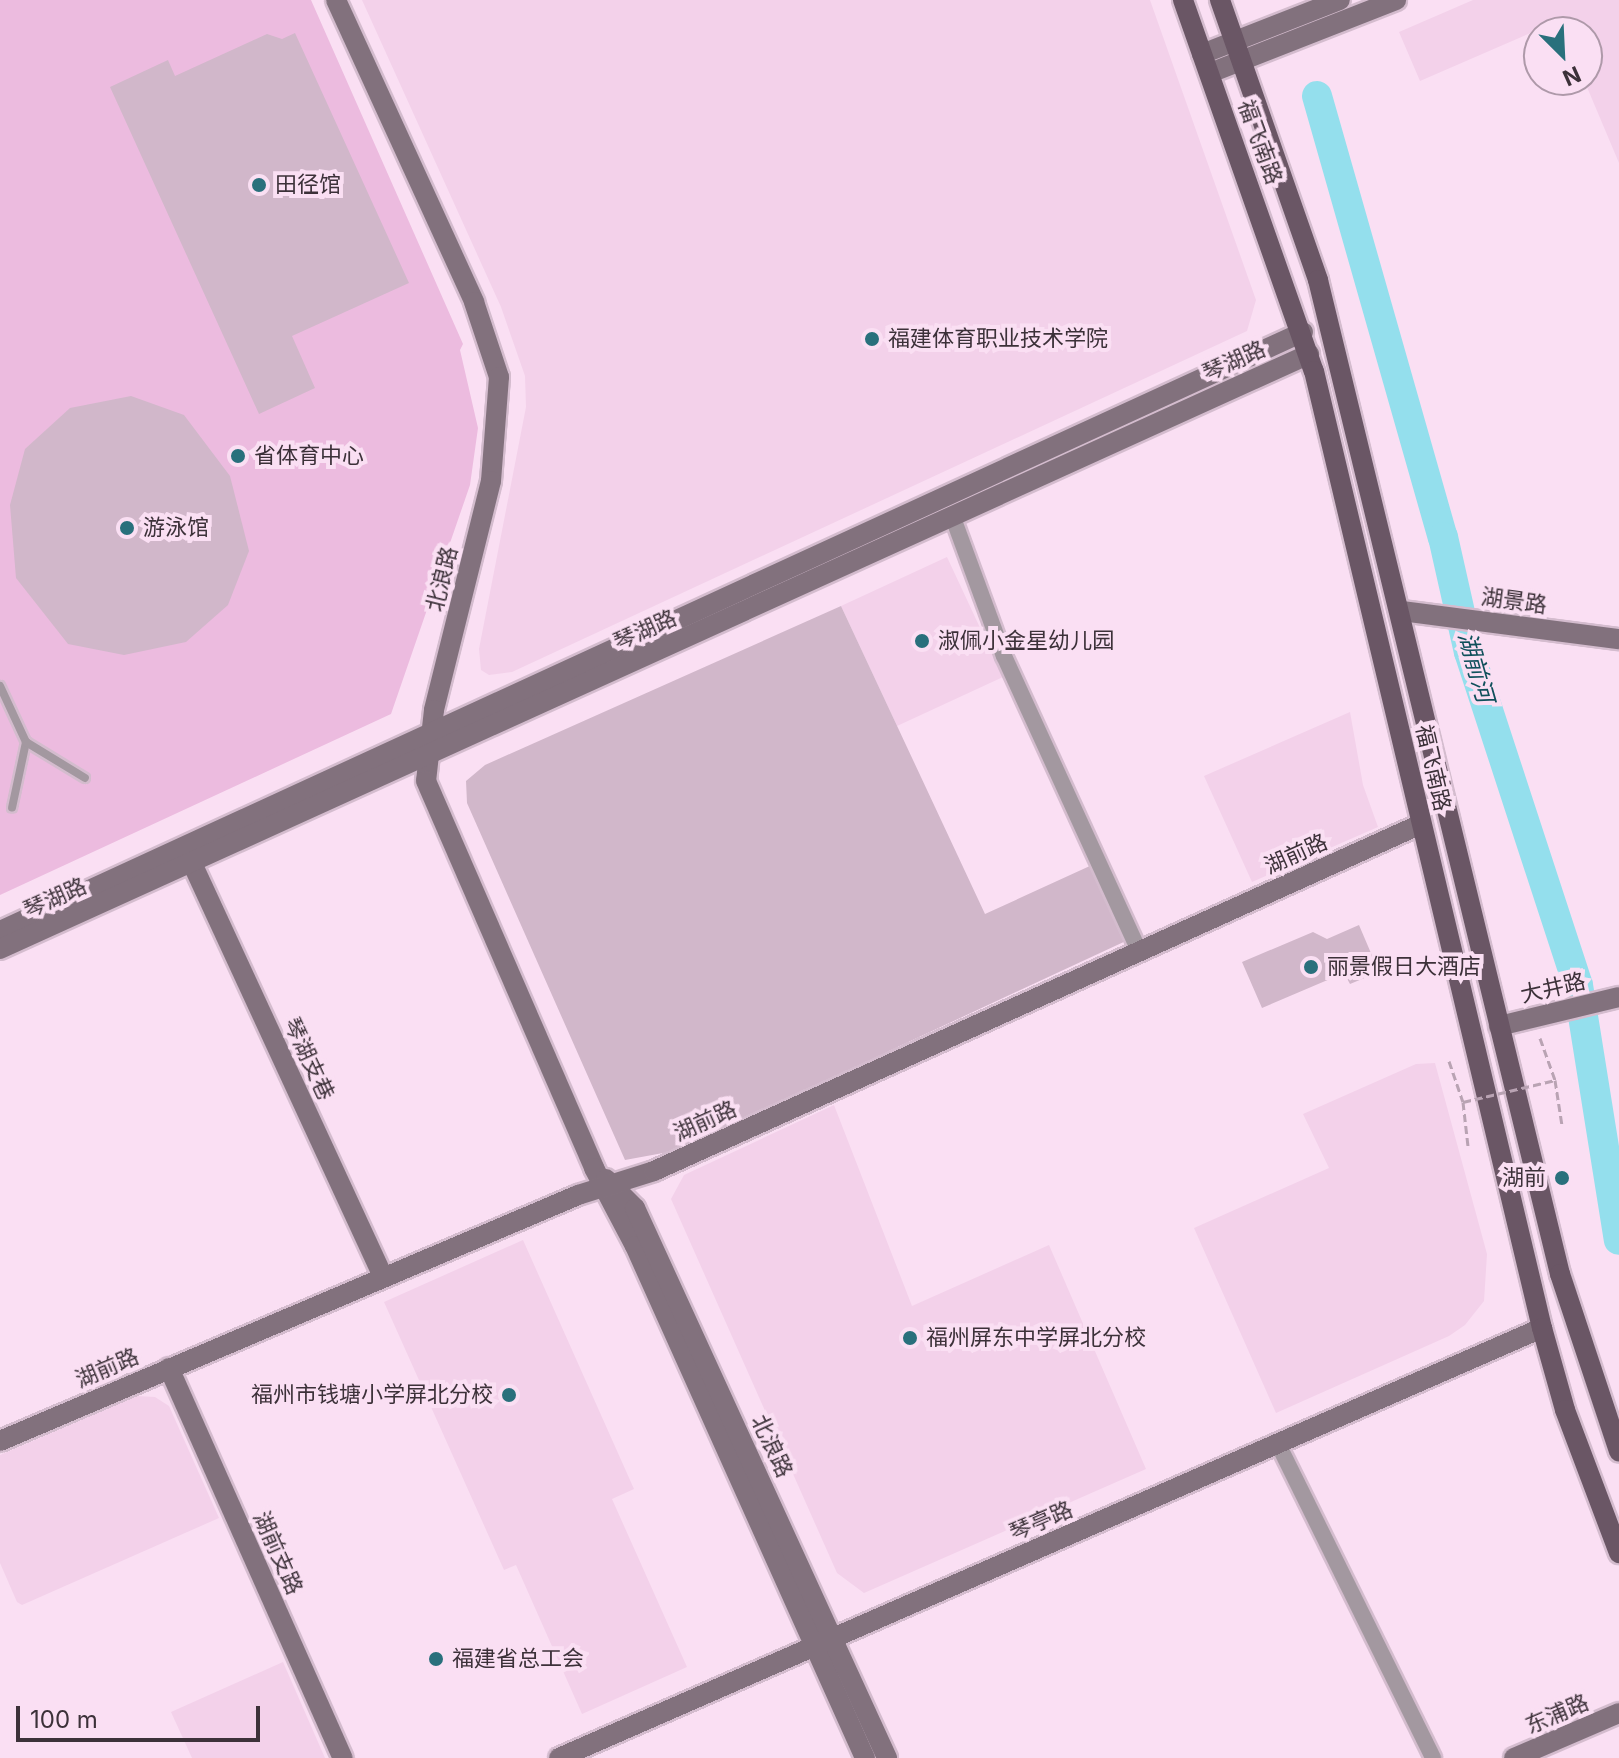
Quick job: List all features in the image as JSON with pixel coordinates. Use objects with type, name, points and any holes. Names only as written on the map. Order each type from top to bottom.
[{"type":"main road","name":"福飞南路","points":[[1183,0],[1303,332],[1542,1328],[1565,1410],[1619,1553]]},
{"type":"main road","name":"福飞南路","points":[[1220,0],[1318,280],[1402,611],[1568,1306],[1619,1451]]},
{"type":"street","name":"北浪路","points":[[336,0],[474,302],[499,377],[491,481],[428,745],[426,781],[594,1168],[610,1187],[825,1643],[887,1758]]},
{"type":"street","points":[[1239,51],[1340,0]]},
{"type":"street","points":[[1206,64],[1396,0]]},
{"type":"street","points":[[0,931],[428,745],[1303,332]]},
{"type":"street","name":"琴湖路","points":[[0,949],[191,861],[428,745],[1309,354]]},
{"type":"street","points":[[952,515],[1004,656],[1139,951]]},
{"type":"street","name":"湖景路","points":[[1402,611],[1619,639]]},
{"type":"street","name":"湖前路","points":[[0,1441],[383,1277],[610,1187],[1421,824]]},
{"type":"street","name":"琴湖支巷","points":[[191,861],[383,1277]]},
{"type":"street","name":"大井路","points":[[1499,1026],[1610,999]]},
{"type":"street","name":"琴亭路","points":[[559,1758],[1542,1328]]},
{"type":"street","name":"湖前支路","points":[[169,1368],[343,1758]]},
{"type":"street","points":[[1278,1444],[1433,1758]]},
{"type":"street","name":"北浪路","points":[[825,1643],[865,1758]]},
{"type":"street","name":"东浦路","points":[[1514,1758],[1619,1713]]},
{"type":"lane","points":[[0,686],[26,742],[85,778]]},
{"type":"lane","points":[[12,808],[26,742]]},
{"type":"path","points":[[1540,1038],[1555,1080],[1562,1125]]},
{"type":"path","points":[[1449,1061],[1463,1102],[1468,1146]]},
{"type":"path","points":[[1463,1102],[1555,1080]]},
{"type":"shaded area","name":"省体育中心","points":[[0,0],[311,0],[463,344],[460,350],[478,428],[470,485],[391,714],[0,895]]},
{"type":"shaded area","name":"福建体育职业技术学院","points":[[362,0],[1150,0],[1256,300],[1247,331],[512,672],[489,675],[481,670],[479,649],[526,407],[525,376],[501,307]]},
{"type":"shaded area","points":[[1473,0],[1619,0],[1619,163],[1591,96],[1603,96],[1603,16],[1523,16],[1523,36],[1420,81],[1399,32]]},
{"type":"shaded area","name":"淑佩小金星幼儿园","points":[[947,557],[1003,677],[897,726],[841,606]]},
{"type":"shaded area","points":[[1350,712],[1363,785],[1378,827],[1252,882],[1204,776]]},
{"type":"shaded area","points":[[1435,1063],[1487,1254],[1484,1301],[1465,1325],[1449,1336],[1276,1413],[1194,1228],[1329,1168],[1303,1114],[1416,1064]]},
{"type":"shaded area","name":"福州屏东中学屏北分校","points":[[834,1105],[912,1306],[1049,1245],[1146,1469],[864,1593],[837,1573],[671,1199],[684,1175]]},
{"type":"shaded area","name":"福州市钱塘小学屏北分校","points":[[523,1240],[634,1489],[612,1499],[687,1667],[582,1714],[516,1565],[504,1570],[384,1302]]},
{"type":"shaded area","points":[[137,1396],[155,1397],[169,1406],[219,1518],[22,1605],[17,1602],[0,1563],[0,1455]]},
{"type":"shaded area","points":[[283,1662],[325,1758],[192,1758],[171,1712]]},
{"type":"building","name":"田径馆","points":[[295,33],[409,283],[292,336],[315,388],[259,414],[110,87],[168,60],[175,76],[267,34],[282,39]]},
{"type":"building","name":"游泳馆","points":[[131,396],[184,415],[230,476],[249,551],[228,605],[186,642],[124,655],[68,644],[16,578],[10,505],[25,449],[70,408]]},
{"type":"building","points":[[841,606],[985,914],[1092,865],[1128,940],[674,1151],[625,1160],[467,803],[466,781],[485,765]]},
{"type":"building","name":"丽景假日大酒店","points":[[1359,925],[1379,972],[1350,984],[1344,973],[1262,1008],[1242,962],[1313,932],[1327,939]]},
{"type":"waterway","name":"湖前河","points":[[1317,96],[1443,537],[1469,652],[1578,985],[1619,1240]]},
{"type":"place","name":"田径馆","points":[[259,185]]},
{"type":"place","name":"福建体育职业技术学院","points":[[872,339]]},
{"type":"place","name":"省体育中心","points":[[238,456]]},
{"type":"place","name":"游泳馆","points":[[127,528]]},
{"type":"place","name":"淑佩小金星幼儿园","points":[[922,641]]},
{"type":"place","name":"丽景假日大酒店","points":[[1311,967]]},
{"type":"place","name":"湖前","points":[[1562,1178]]},
{"type":"place","name":"福州屏东中学屏北分校","points":[[910,1338]]},
{"type":"place","name":"福州市钱塘小学屏北分校","points":[[509,1395]]},
{"type":"place","name":"福建省总工会","points":[[436,1659]]}]
